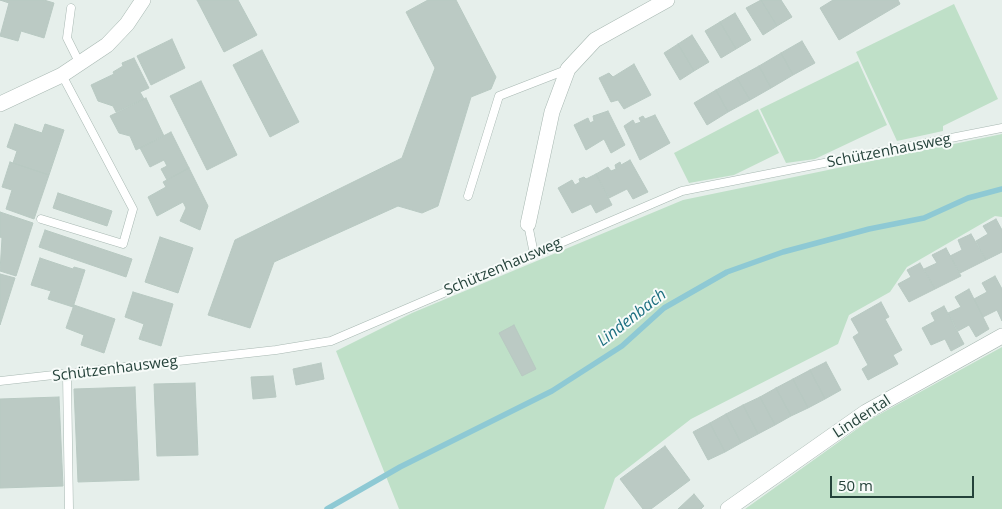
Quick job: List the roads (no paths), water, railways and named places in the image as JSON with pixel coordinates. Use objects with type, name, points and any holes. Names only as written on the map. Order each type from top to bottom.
[{"type":"street","points":[[0,104],[62,75],[107,45],[127,24],[143,0]]},
{"type":"street","points":[[528,224],[552,112],[568,69],[595,40],[667,0]]},
{"type":"street","name":"Lindental","points":[[728,509],[866,412],[1002,336]]},
{"type":"lane","points":[[70,8],[68,38],[80,62]]},
{"type":"lane","points":[[468,196],[499,96],[568,69]]},
{"type":"lane","points":[[41,219],[123,244],[133,209],[62,75]]},
{"type":"lane","name":"Schützenhausweg","points":[[0,381],[276,350],[331,341],[682,191],[1002,128]]},
{"type":"lane","points":[[528,224],[534,254]]},
{"type":"lane","points":[[67,374],[69,509]]},
{"type":"waterway","name":"Lindenbach","points":[[327,509],[400,467],[552,391],[622,346],[664,308],[727,272],[783,252],[869,229],[924,218],[968,198],[1002,189]]}]
